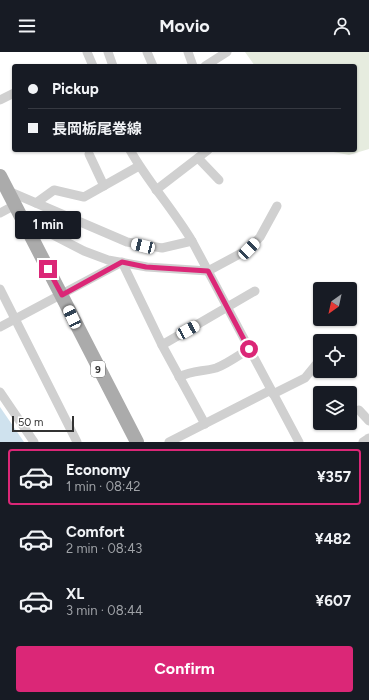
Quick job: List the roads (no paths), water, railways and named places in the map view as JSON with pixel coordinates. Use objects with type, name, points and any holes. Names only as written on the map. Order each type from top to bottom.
[{"type":"main road","name":"9","points":[[0,176],[137,442]]},
{"type":"street","points":[[87,52],[92,64]]},
{"type":"street","points":[[108,52],[112,64]]},
{"type":"street","points":[[146,52],[152,64]]},
{"type":"street","points":[[188,52],[192,64]]},
{"type":"street","points":[[208,64],[227,52]]},
{"type":"street","points":[[0,100],[12,94]]},
{"type":"street","points":[[131,152],[139,166],[192,241],[300,442]]},
{"type":"street","points":[[156,190],[206,152]]},
{"type":"street","points":[[89,154],[104,186]]},
{"type":"street","points":[[198,158],[219,180]]},
{"type":"street","points":[[36,203],[54,190],[84,197],[139,166]]},
{"type":"street","points":[[8,192],[132,243],[162,248],[192,241]]},
{"type":"street","points":[[0,213],[15,205]]},
{"type":"street","points":[[22,219],[84,251],[108,260],[146,267],[208,271],[249,249],[260,238],[277,206]]},
{"type":"street","points":[[0,328],[122,262]]},
{"type":"street","points":[[122,262],[162,345],[205,424]]},
{"type":"street","points":[[0,290],[77,442]]},
{"type":"street","points":[[162,345],[255,291]]},
{"type":"street","points":[[179,377],[191,371],[203,371],[217,367],[249,349]]},
{"type":"street","points":[[169,442],[272,392],[305,378],[313,368]]},
{"type":"street","points":[[0,392],[34,442]]},
{"type":"street","points":[[359,410],[369,421]]},
{"type":"street","points":[[363,442],[369,438]]},
{"type":"water","points":[[0,407],[24,442],[0,442]]}]
